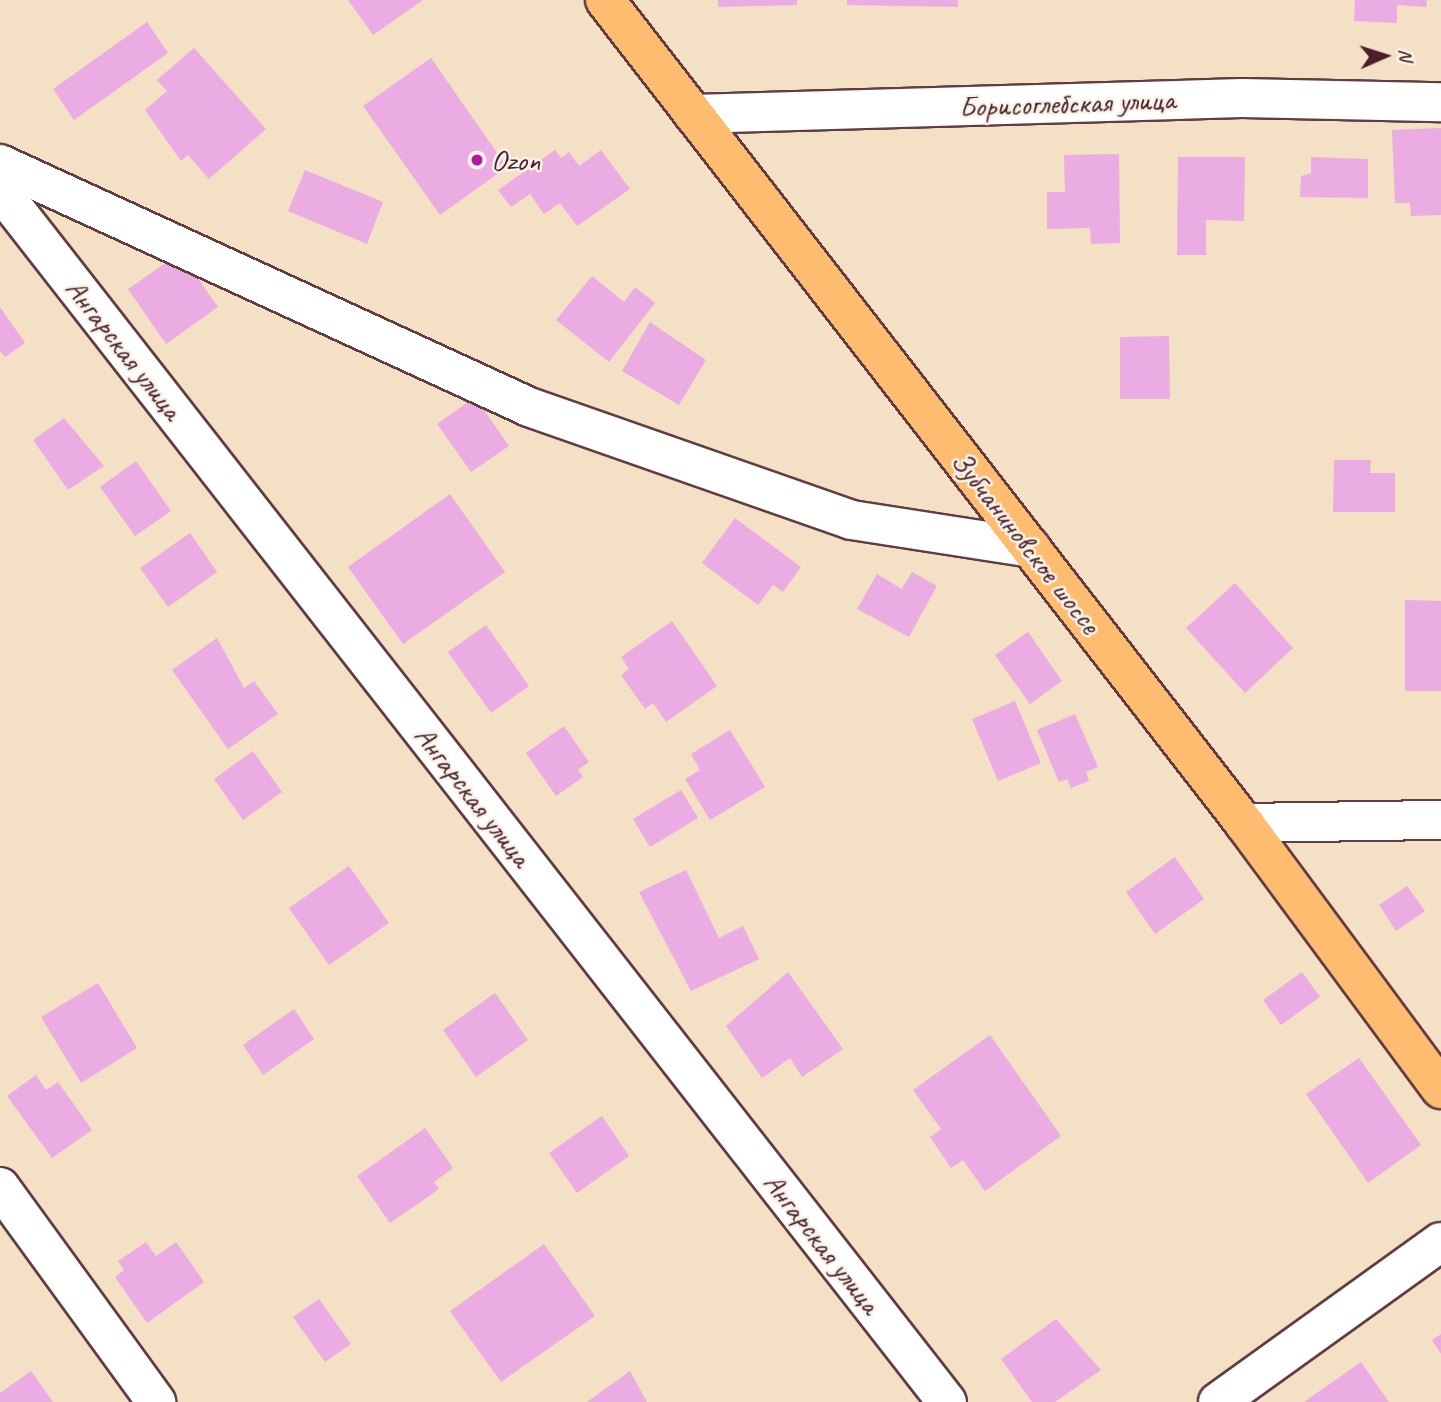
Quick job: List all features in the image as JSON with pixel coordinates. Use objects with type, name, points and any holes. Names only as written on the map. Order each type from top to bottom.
[{"type":"main road","name":"Зубчаниновское шоссе","points":[[605,0],[1244,822],[1441,1089]]},
{"type":"street","name":"Борисоглебская улица","points":[[693,114],[1242,98],[1441,102]]},
{"type":"street","points":[[0,164],[529,407],[852,520],[1031,548]]},
{"type":"street","name":"Ангарская улица","points":[[0,190],[947,1402]]},
{"type":"street","points":[[1244,822],[1441,820]]},
{"type":"street","points":[[0,1186],[156,1402]]},
{"type":"street","points":[[1218,1402],[1441,1242]]},
{"type":"building","points":[[348,0],[423,0],[373,35]]},
{"type":"building","points":[[718,0],[797,0],[797,5],[718,7]]},
{"type":"building","points":[[847,0],[958,0],[958,7],[847,5]]},
{"type":"building","points":[[1355,0],[1427,0],[1426,7],[1397,5],[1397,23],[1354,21]]},
{"type":"building","points":[[147,22],[168,53],[74,120],[53,89]]},
{"type":"building","points":[[194,48],[266,129],[209,179],[188,155],[181,161],[145,110],[167,91],[157,80]]},
{"type":"building","points":[[431,58],[507,167],[440,215],[363,106]]},
{"type":"building","points":[[1441,128],[1441,215],[1411,216],[1410,203],[1395,203],[1392,130]]},
{"type":"building","points":[[555,150],[561,158],[569,152],[579,166],[601,150],[630,189],[577,226],[560,203],[544,214],[530,194],[511,207],[498,190]]},
{"type":"building","points":[[1119,154],[1120,243],[1091,244],[1090,228],[1047,229],[1047,192],[1065,192],[1064,155]]},
{"type":"building","points":[[1178,157],[1245,157],[1244,221],[1206,220],[1206,255],[1177,255]]},
{"type":"building","points":[[1311,157],[1368,159],[1368,198],[1300,197],[1301,176],[1311,173]]},
{"type":"building","points":[[305,170],[383,202],[367,244],[288,211]]},
{"type":"building","points":[[180,253],[218,307],[166,344],[128,289]]},
{"type":"building","points":[[592,276],[624,302],[635,287],[655,303],[609,362],[556,320]]},
{"type":"building","points":[[0,307],[25,343],[5,357],[0,351]]},
{"type":"building","points":[[650,322],[706,360],[679,405],[622,371]]},
{"type":"building","points":[[1169,336],[1170,399],[1120,399],[1120,337]]},
{"type":"building","points":[[475,397],[509,446],[471,472],[437,424]]},
{"type":"building","points":[[64,418],[104,466],[68,490],[33,440]]},
{"type":"building","points":[[1334,460],[1371,460],[1370,473],[1395,473],[1395,512],[1333,512]]},
{"type":"building","points":[[136,461],[171,511],[135,536],[100,487]]},
{"type":"building","points":[[450,494],[505,572],[403,644],[348,567]]},
{"type":"building","points":[[735,518],[801,567],[783,592],[773,585],[758,605],[702,563]]},
{"type":"building","points":[[190,533],[217,572],[168,607],[140,568]]},
{"type":"building","points":[[912,572],[937,586],[909,637],[857,609],[877,574],[902,589]]},
{"type":"building","points":[[1235,583],[1293,648],[1245,693],[1186,628]]},
{"type":"building","points":[[1405,600],[1441,601],[1441,691],[1405,691]]},
{"type":"building","points":[[672,621],[717,686],[666,722],[653,703],[645,709],[621,675],[629,669],[621,657]]},
{"type":"building","points":[[486,625],[529,686],[491,713],[448,652]]},
{"type":"building","points":[[1028,632],[1062,681],[1030,704],[995,655]]},
{"type":"building","points":[[217,638],[244,688],[254,681],[278,714],[228,749],[172,670]]},
{"type":"building","points":[[1015,701],[1041,763],[998,781],[972,719]]},
{"type":"building","points":[[1075,714],[1098,767],[1086,772],[1089,781],[1071,788],[1067,779],[1059,782],[1037,730]]},
{"type":"building","points":[[564,726],[589,762],[578,770],[583,777],[556,796],[526,753]]},
{"type":"building","points":[[730,730],[765,787],[710,820],[685,779],[700,770],[691,754]]},
{"type":"building","points":[[253,751],[282,792],[243,820],[214,779]]},
{"type":"building","points":[[681,790],[698,818],[650,847],[633,819]]},
{"type":"building","points":[[1175,857],[1204,899],[1155,934],[1126,892]]},
{"type":"building","points":[[349,866],[389,923],[329,965],[289,908]]},
{"type":"building","points":[[686,870],[719,938],[743,926],[759,959],[691,991],[639,892]]},
{"type":"building","points":[[1407,886],[1425,911],[1396,931],[1379,905]]},
{"type":"building","points":[[788,972],[843,1049],[802,1077],[790,1058],[762,1078],[726,1026]]},
{"type":"building","points":[[1302,972],[1320,997],[1281,1025],[1263,1000]]},
{"type":"building","points":[[98,983],[137,1048],[81,1083],[41,1017]]},
{"type":"building","points":[[495,993],[528,1040],[476,1077],[443,1030]]},
{"type":"building","points":[[294,1009],[314,1039],[263,1075],[243,1045]]},
{"type":"building","points":[[990,1035],[1061,1136],[985,1191],[963,1160],[951,1168],[930,1137],[941,1129],[913,1090]]},
{"type":"building","points":[[1359,1058],[1421,1145],[1368,1183],[1306,1094]]},
{"type":"building","points":[[36,1075],[46,1090],[58,1082],[92,1130],[52,1158],[7,1096]]},
{"type":"building","points":[[602,1116],[629,1156],[577,1193],[549,1153]]},
{"type":"building","points":[[425,1128],[453,1168],[434,1182],[439,1189],[390,1223],[357,1176]]},
{"type":"building","points":[[146,1242],[156,1256],[176,1242],[204,1282],[147,1323],[115,1277],[124,1270],[118,1261]]},
{"type":"building","points":[[544,1244],[595,1316],[501,1382],[450,1311]]},
{"type":"building","points":[[319,1299],[351,1344],[325,1362],[293,1317]]},
{"type":"building","points":[[1056,1319],[1101,1370],[1055,1402],[1032,1402],[1001,1359]]},
{"type":"building","points":[[1441,1334],[1441,1354],[1432,1340]]},
{"type":"building","points":[[1361,1362],[1389,1402],[1304,1402]]},
{"type":"building","points":[[31,1371],[53,1402],[0,1402],[0,1393]]},
{"type":"building","points":[[630,1371],[647,1402],[587,1402]]},
{"type":"place","name":"Ozon","points":[[477,160]]}]
